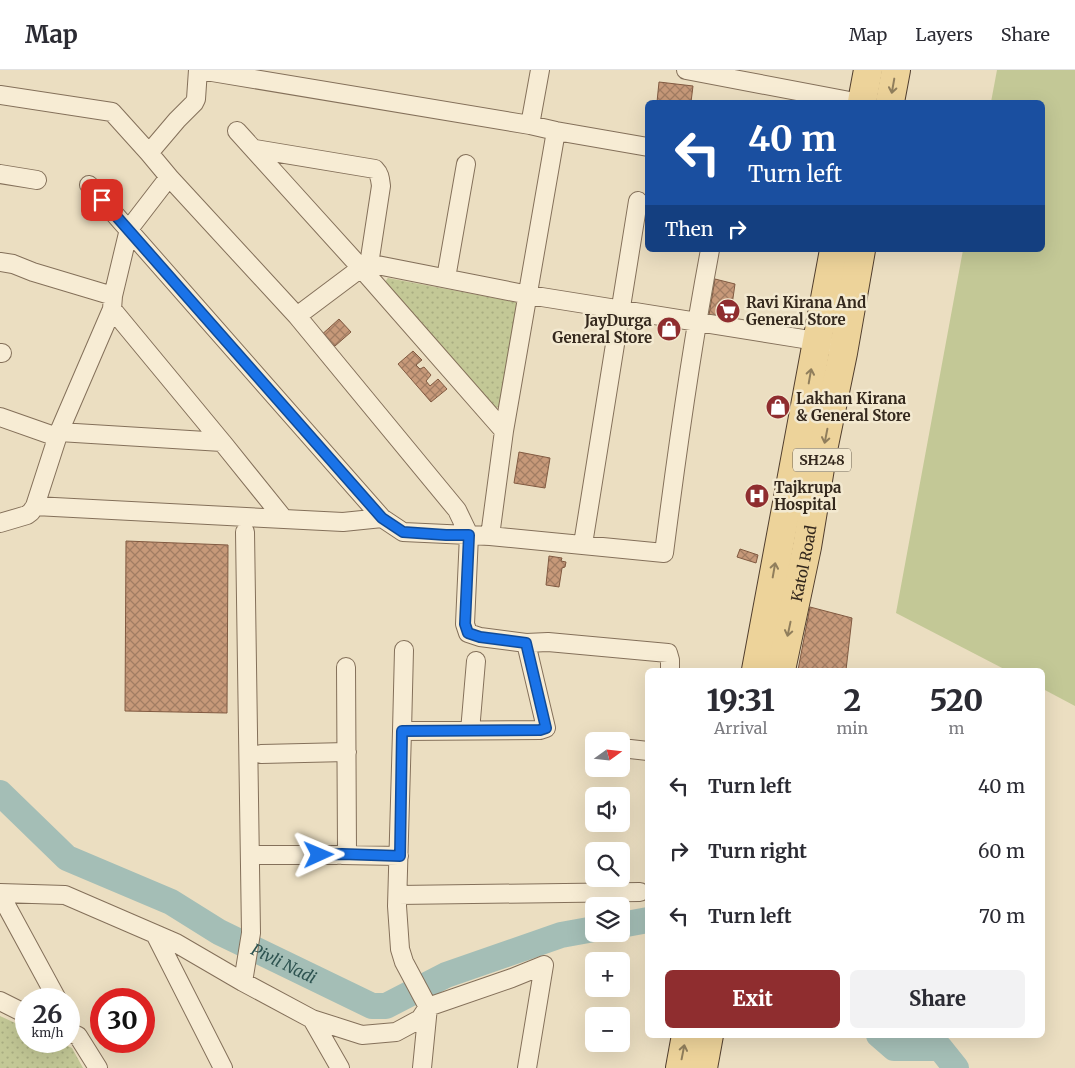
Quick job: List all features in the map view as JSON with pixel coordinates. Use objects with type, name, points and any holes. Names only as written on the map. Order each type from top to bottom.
[{"type":"main road","points":[[862,100],[868,70]]},
{"type":"main road","points":[[890,100],[896,70]]},
{"type":"main road","name":"Katol Road","points":[[756,668],[834,252]]},
{"type":"main road","name":"Katol Road","points":[[781,668],[807,547],[861,252]]},
{"type":"main road","points":[[680,1068],[685,1038]]},
{"type":"main road","points":[[703,1068],[708,1038]]},
{"type":"street","points":[[149,153],[194,103],[199,70],[530,125],[645,146]]},
{"type":"street","points":[[530,125],[540,70]]},
{"type":"street","points":[[688,70],[844,100]]},
{"type":"street","points":[[1,94],[112,112],[297,316],[457,510],[469,535],[465,624],[468,633],[480,637],[526,643],[548,642],[668,653],[670,668]]},
{"type":"street","points":[[237,131],[364,265],[504,431]]},
{"type":"street","points":[[490,536],[504,431],[556,131]]},
{"type":"street","points":[[255,150],[375,169],[379,173],[381,186],[370,258],[364,265],[297,316]]},
{"type":"street","points":[[446,278],[466,164]]},
{"type":"street","points":[[0,174],[37,180]]},
{"type":"street","points":[[0,524],[27,515],[35,506],[58,435],[112,302],[129,229],[169,176]]},
{"type":"street","points":[[89,185],[382,518],[403,532],[490,536],[664,553],[697,321],[710,252]]},
{"type":"street","points":[[583,544],[638,201]]},
{"type":"street","points":[[0,262],[13,264],[112,302],[284,519]]},
{"type":"street","points":[[364,265],[620,310],[816,341],[843,353]]},
{"type":"street","points":[[0,417],[58,435],[222,442]]},
{"type":"street","points":[[35,506],[343,522],[382,518]]},
{"type":"street","points":[[243,982],[251,933],[245,532]]},
{"type":"street","points":[[402,731],[540,730],[546,728],[526,643]]},
{"type":"street","points":[[404,650],[400,856],[397,906],[400,949],[404,962],[426,1002],[422,1068]]},
{"type":"street","points":[[470,731],[476,661]]},
{"type":"street","points":[[342,854],[346,853],[347,850],[346,667]]},
{"type":"street","points":[[630,749],[645,751]]},
{"type":"street","points":[[261,754],[347,752]]},
{"type":"street","points":[[250,855],[342,854],[400,856]]},
{"type":"street","points":[[398,895],[640,892]]},
{"type":"street","points":[[51,988],[0,894],[65,895],[176,943],[312,1019],[362,1035],[396,1032],[420,1019],[426,1002]]},
{"type":"street","points":[[156,934],[223,1068]]},
{"type":"street","points":[[426,1002],[512,978],[544,965],[527,1068]]},
{"type":"street","points":[[0,1001],[15,1008]]},
{"type":"street","points":[[312,1019],[340,1068]]},
{"type":"street","points":[[80,1044],[98,1068]]},
{"type":"green space","points":[[997,70],[1075,70],[1075,706],[1045,690],[1045,668],[1002,668],[896,613],[963,252],[1045,252],[1045,100],[991,100]]},
{"type":"green space","points":[[388,278],[516,302],[517,307],[502,406],[495,408],[383,284]]},
{"type":"green space","points":[[0,1016],[15,1023],[15,1053],[75,1053],[83,1068],[0,1068]]},
{"type":"building","points":[[659,82],[693,86],[691,100],[657,100]]},
{"type":"building","points":[[715,279],[735,284],[730,319],[709,315]]},
{"type":"building","points":[[339,319],[351,332],[329,349],[319,337]]},
{"type":"building","points":[[413,351],[422,360],[416,365],[420,369],[424,367],[431,375],[426,381],[430,386],[438,379],[447,389],[431,402],[398,364]]},
{"type":"building","points":[[519,452],[550,458],[545,488],[514,483]]},
{"type":"building","points":[[126,541],[228,545],[227,713],[125,711]]},
{"type":"building","points":[[740,549],[758,555],[756,563],[737,557]]},
{"type":"building","points":[[549,556],[562,558],[561,561],[566,562],[565,567],[562,568],[559,587],[546,585]]},
{"type":"building","points":[[810,607],[852,618],[846,668],[798,668]]},
{"type":"waterway","name":"Pivli Nadi","points":[[0,793],[67,858],[171,902],[219,932],[372,1006],[386,1006],[446,975],[561,935],[585,931]]},
{"type":"waterway","name":"Pivli Nadi","points":[[630,923],[645,921]]},
{"type":"waterway","name":"Pivli Nadi","points":[[882,1038],[894,1048],[940,1048],[956,1068]]},
{"type":"place","name":"Ravi Kirana And General Store","points":[[728,311]]},
{"type":"place","name":"JayDurga General Store","points":[[669,329]]},
{"type":"place","name":"Lakhan Kirana & General Store","points":[[778,407]]},
{"type":"place","name":"Tajkrupa Hospital","points":[[757,496]]},
{"type":"route","points":[[102,200],[382,518],[403,532],[469,535],[465,624],[468,633],[480,637],[526,643],[546,728],[540,730],[402,731],[400,856],[319,855]]}]
